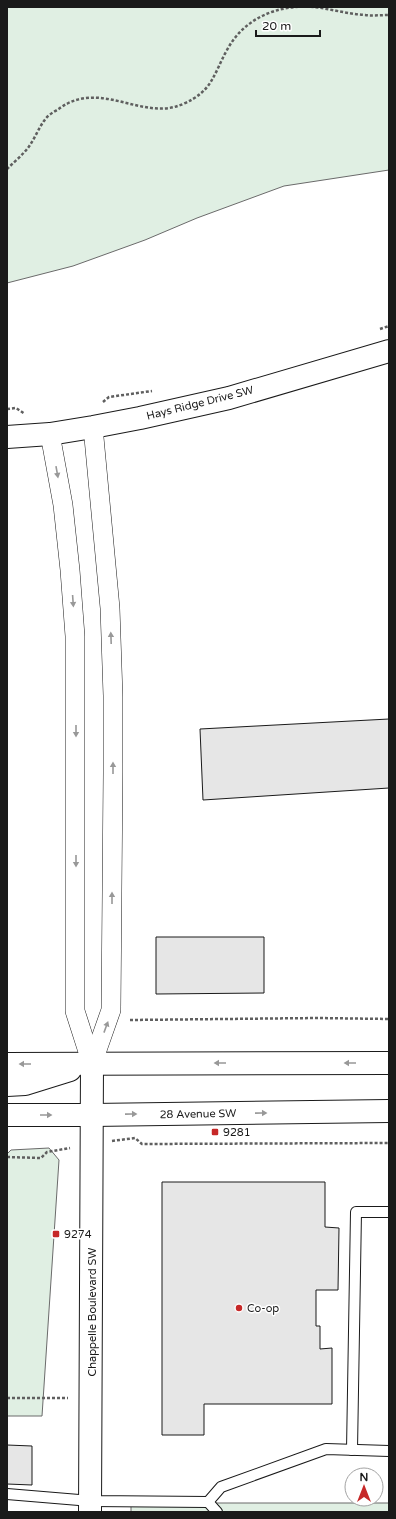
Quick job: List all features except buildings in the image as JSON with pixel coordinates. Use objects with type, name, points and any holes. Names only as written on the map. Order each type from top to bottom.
[{"type":"main road","name":"Hays Ridge Drive SW","points":[[7,437],[50,434],[93,427],[229,398],[389,351]]},
{"type":"main road","points":[[7,1064],[389,1063]]},
{"type":"main road","points":[[7,1085],[25,1084],[92,1064]]},
{"type":"main road","name":"Chappelle Boulevard SW","points":[[91,1506],[92,1064]]},
{"type":"main road","name":"28 Avenue SW","points":[[7,1115],[389,1111]]},
{"type":"street","points":[[92,1064],[111,1010],[113,773],[113,696],[110,608],[93,427]]},
{"type":"street","points":[[50,434],[64,512],[75,636],[75,1011],[92,1064]]},
{"type":"lane","points":[[352,1450],[356,1212],[389,1212]]},
{"type":"lane","points":[[7,1494],[91,1506],[208,1502],[221,1487],[326,1449],[389,1451]]},
{"type":"lane","points":[[208,1502],[217,1512]]},
{"type":"path","points":[[7,169],[29,146],[48,116],[69,101],[93,97],[118,100],[145,107],[162,109],[181,105],[195,98],[208,87],[227,49],[243,28],[255,18],[294,7],[313,7],[366,15],[389,15]]},
{"type":"path","points":[[377,330],[389,326]]},
{"type":"path","points":[[98,406],[108,397],[155,390]]},
{"type":"path","points":[[7,409],[16,408],[26,415]]},
{"type":"path","points":[[137,1019],[350,1018],[389,1020]]},
{"type":"path","points":[[134,1138],[142,1144],[389,1142]]},
{"type":"path","points":[[7,1157],[41,1158],[47,1152]]},
{"type":"path","points":[[7,1398],[92,1398]]},
{"type":"green space","points":[[7,7],[389,7],[389,170],[284,186],[197,218],[145,240],[73,266],[7,283]]},
{"type":"green space","points":[[49,1148],[59,1160],[42,1416],[7,1416],[7,1154],[11,1150]]},
{"type":"green space","points":[[131,1503],[344,1503],[344,1507],[384,1507],[384,1503],[389,1503],[389,1512],[131,1512]]},
{"type":"place","name":"9281","points":[[215,1132]]},
{"type":"place","name":"9274","points":[[56,1234]]},
{"type":"place","name":"Co-op","points":[[239,1308]]}]
